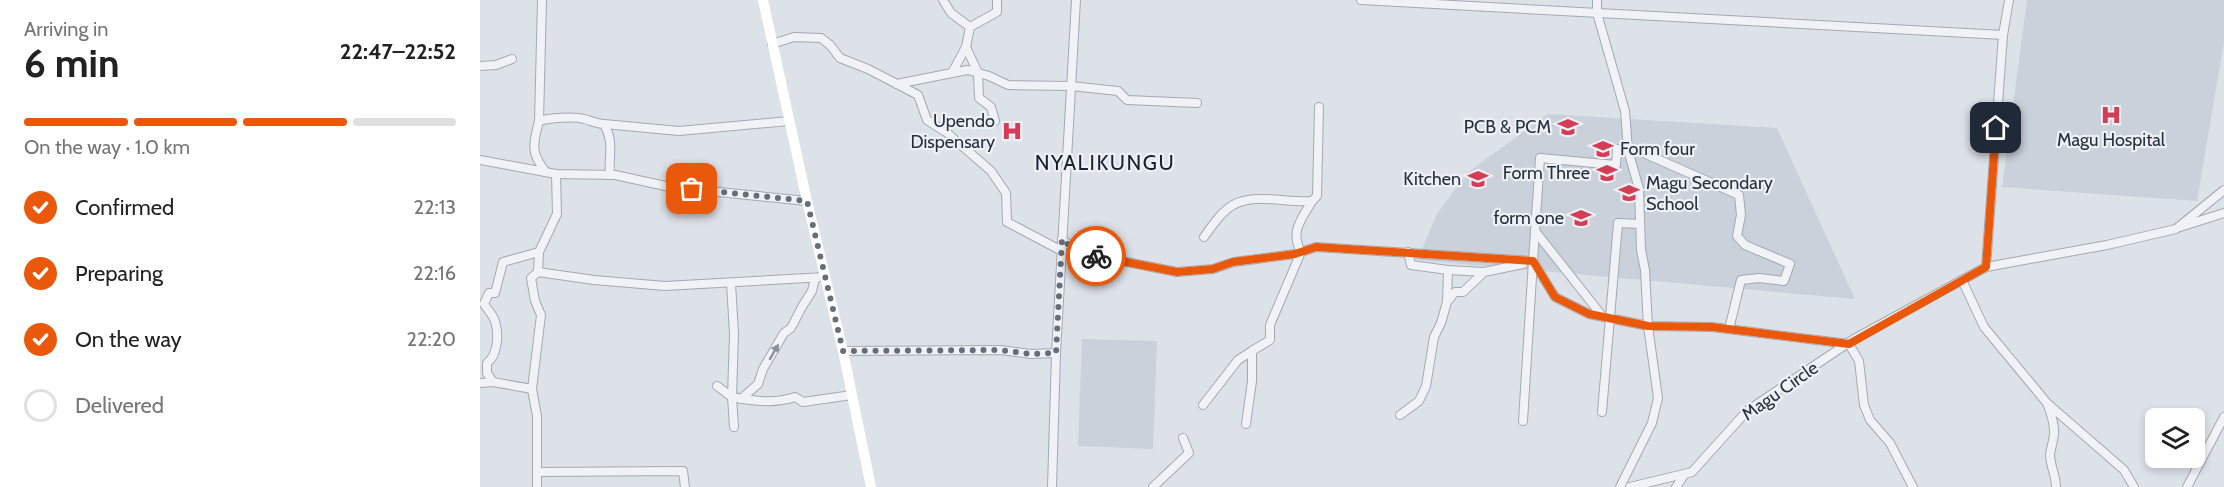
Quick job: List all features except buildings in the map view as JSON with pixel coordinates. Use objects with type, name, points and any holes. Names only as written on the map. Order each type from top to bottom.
[{"type":"main road","points":[[763,0],[807,201],[820,278],[843,351],[871,487]]},
{"type":"street","points":[[542,0],[539,121],[533,142],[534,153],[546,172]]},
{"type":"street","points":[[943,0],[951,13],[970,27]]},
{"type":"street","points":[[952,73],[966,47],[970,27],[997,12],[997,0]]},
{"type":"street","points":[[1052,487],[1056,353],[1076,0]]},
{"type":"street","points":[[1362,0],[2003,35]]},
{"type":"street","points":[[1597,0],[1597,13],[1626,111],[1628,150],[1639,189],[1648,326],[1658,398],[1652,423],[1620,487]]},
{"type":"street","points":[[1986,267],[2003,35],[2009,0]]},
{"type":"street","points":[[772,44],[794,38],[821,38],[840,58],[918,95],[927,120],[946,132],[991,171],[1006,193],[1007,222],[1062,250]]},
{"type":"street","points":[[966,47],[978,73],[979,98],[991,107],[995,121]]},
{"type":"street","points":[[480,66],[496,65],[512,59]]},
{"type":"street","points":[[897,84],[968,70],[1008,85],[1071,86],[1118,91],[1127,100],[1197,103]]},
{"type":"street","points":[[1301,252],[1296,243],[1296,228],[1317,196],[1319,185],[1319,107]]},
{"type":"street","points":[[539,121],[549,118],[583,118],[594,124],[679,131],[789,121]]},
{"type":"street","points":[[604,124],[611,143],[610,175]]},
{"type":"street","points":[[1523,421],[1540,158],[1616,165],[1617,149],[1639,151],[1739,195],[1741,215],[1737,236],[1745,245],[1790,264],[1784,281],[1759,278],[1741,280],[1729,329]]},
{"type":"street","points":[[480,160],[556,174],[610,175],[670,187],[807,201]]},
{"type":"street","points":[[537,487],[537,416],[532,388],[541,315],[535,301],[531,278],[538,272],[539,252],[557,214],[556,174]]},
{"type":"street","points":[[2176,229],[2224,190]]},
{"type":"street","points":[[1204,237],[1216,220],[1232,206],[1251,200],[1312,201]]},
{"type":"street","name":"Magu Circle","points":[[1633,487],[1692,472],[1747,411],[1849,344],[1986,267],[2176,229],[2224,213]]},
{"type":"street","points":[[1602,412],[1607,318],[1618,223],[1640,224]]},
{"type":"street","points":[[1535,231],[1607,318]]},
{"type":"street","points":[[1062,239],[1077,252],[1177,272],[1213,269],[1233,262],[1301,252],[1316,247],[1533,261]]},
{"type":"street","points":[[493,381],[488,374],[487,363],[492,360],[497,343],[495,321],[484,304],[489,293],[495,293],[503,262],[539,252]]},
{"type":"street","points":[[1203,405],[1238,360],[1270,340],[1270,325],[1301,252]]},
{"type":"street","points":[[1408,252],[1411,265],[1448,270],[1484,272],[1533,261]]},
{"type":"street","points":[[1533,261],[1555,297],[1589,314],[1648,326],[1729,329],[1849,344],[1859,361],[1864,405],[1870,420],[1890,442],[1913,487]]},
{"type":"street","points":[[1400,415],[1419,401],[1426,386],[1434,337],[1447,302],[1448,270]]},
{"type":"street","points":[[538,272],[594,280],[665,286],[820,278]]},
{"type":"street","points":[[1447,302],[1455,292],[1463,292],[1484,272]]},
{"type":"street","points":[[737,398],[758,384],[763,369],[784,333],[791,328],[820,278]]},
{"type":"street","points":[[1962,280],[1984,327],[2047,403],[2124,470],[2134,487]]},
{"type":"street","points":[[731,283],[737,398],[734,426]]},
{"type":"street","points":[[843,351],[1000,350],[1031,354],[1056,353]]},
{"type":"street","points":[[1246,424],[1252,381],[1252,351]]},
{"type":"street","points":[[480,383],[493,381],[532,388]]},
{"type":"street","points":[[717,386],[737,398],[780,402],[795,397],[803,402],[852,395]]},
{"type":"street","points":[[2047,403],[2052,416],[2054,435],[2050,453],[2056,475],[2056,487]]},
{"type":"street","points":[[2187,487],[2224,417]]},
{"type":"street","points":[[1153,487],[1189,453],[1184,438]]},
{"type":"street","points":[[537,472],[684,471],[685,487]]},
{"type":"street","points":[[1677,487],[1685,474]]},
{"type":"shaded area","name":"Magu Hospital","points":[[2027,0],[2224,0],[2224,42],[2197,201],[2002,187]]},
{"type":"shaded area","name":"Magu Secondary School","points":[[1548,114],[1777,128],[1855,299],[1417,260],[1437,214],[1467,173]]},
{"type":"shaded area","points":[[1082,339],[1157,341],[1153,449],[1078,446]]},
{"type":"way so far","points":[[692,189],[807,201],[843,351],[1000,350],[1031,354],[1056,353],[1062,239],[1077,252],[1096,256]]},
{"type":"place","name":"Magu Hospital","points":[[2111,115]]},
{"type":"place","name":"PCB & PCM","points":[[1568,127]]},
{"type":"place","name":"Upendo Dispensary","points":[[1012,131]]},
{"type":"place","name":"Form four","points":[[1603,149]]},
{"type":"place","name":"Form Three","points":[[1607,173]]},
{"type":"place","name":"Kitchen","points":[[1478,179]]},
{"type":"place","name":"Magu Secondary School","points":[[1629,193]]},
{"type":"place","name":"form one","points":[[1581,218]]},
{"type":"district","name":"NYALIKUNGU","points":[[1105,163]]},
{"type":"route","points":[[1096,256],[1177,272],[1213,269],[1233,262],[1295,254],[1316,247],[1533,261],[1555,297],[1589,314],[1604,318],[1648,326],[1712,327],[1849,344],[1854,339],[1986,267],[1996,128]]}]
